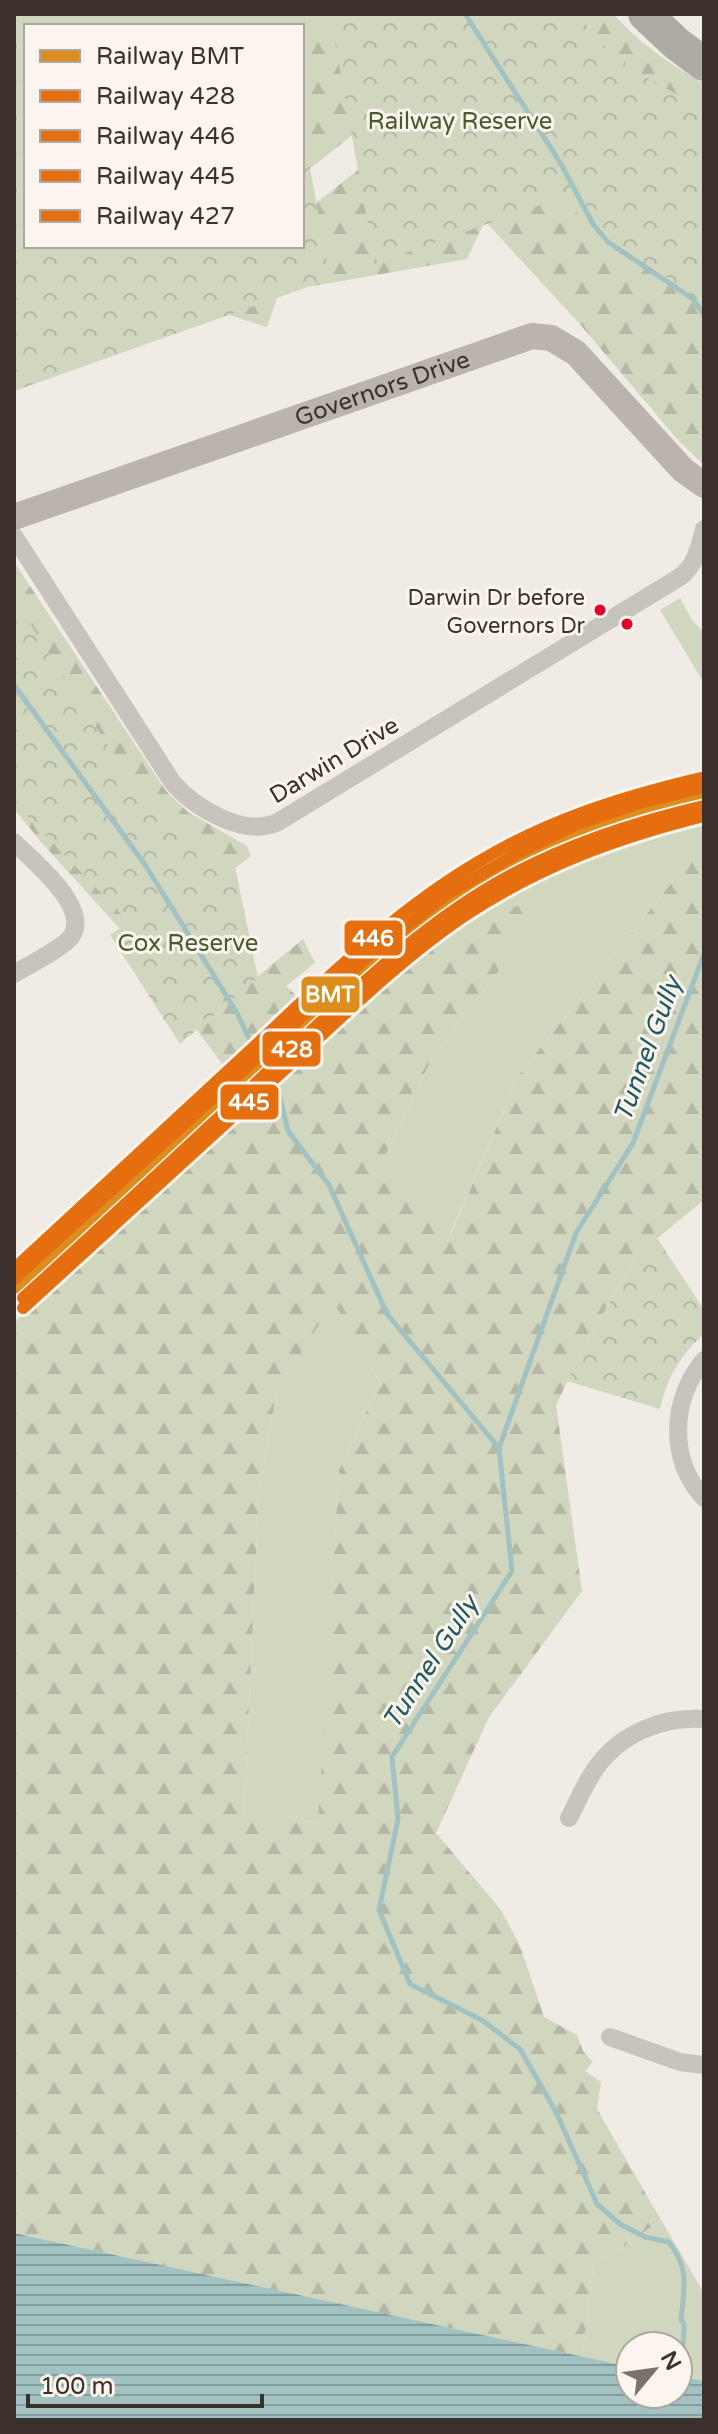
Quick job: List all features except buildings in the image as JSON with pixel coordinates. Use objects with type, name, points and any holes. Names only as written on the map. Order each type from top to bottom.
[{"type":"highway","points":[[645,14],[704,64]]},
{"type":"highway","points":[[674,14],[704,38]]},
{"type":"main road","name":"Governors Drive","points":[[14,517],[532,336],[559,342],[576,353],[683,470],[704,487]]},
{"type":"street","name":"Darwin Drive","points":[[14,536],[173,783],[209,812],[244,825],[263,827],[275,824],[680,577],[694,561],[704,529]]},
{"type":"street","points":[[14,842],[67,898],[75,921],[73,934],[66,941],[14,974]]},
{"type":"street","points":[[704,1360],[686,1388],[680,1407],[678,1431],[688,1476],[704,1498]]},
{"type":"street","points":[[569,1818],[598,1766],[621,1743],[665,1722],[704,1719]]},
{"type":"street","points":[[610,2037],[680,2062],[704,2065]]},
{"type":"green space","points":[[14,14],[614,14],[645,44],[704,84],[704,465],[677,439],[578,322],[485,221],[467,259],[279,292],[267,327],[222,313],[300,248],[304,248],[304,212],[420,121],[399,98],[304,173],[304,24],[24,24],[26,248],[14,374]]},
{"type":"green space","points":[[14,14],[283,14],[285,24],[24,24],[24,248],[304,248],[304,134],[330,279],[14,391]]},
{"type":"green space","name":"Railway Reserve","points":[[330,14],[579,14],[618,58],[704,109],[704,327],[693,303],[667,277],[638,267],[560,198],[375,264]]},
{"type":"green space","name":"Cox Reserve","points":[[14,562],[166,791],[188,812],[247,846],[251,856],[235,868],[257,977],[303,939],[315,963],[286,986],[307,1006],[229,1073],[129,939],[14,809]]},
{"type":"green space","name":"Cox Reserve","points":[[14,598],[149,810],[235,867],[258,978],[180,1044],[110,935],[129,922],[14,800]]},
{"type":"green space","points":[[680,598],[692,620],[704,632],[704,683],[660,610]]},
{"type":"green space","points":[[683,813],[692,817],[704,814],[704,842],[518,1076],[449,1238],[385,1156],[432,1058],[501,968],[541,895],[380,973],[446,926],[504,891]]},
{"type":"green space","points":[[704,842],[704,1200],[638,1254],[587,1341],[556,1405],[582,1591],[489,1717],[436,1833],[501,1910],[520,1946],[544,2017],[577,2035],[583,2051],[593,2062],[585,2071],[601,2082],[597,2109],[661,2220],[625,2246],[594,2262],[582,2357],[14,2233],[14,1323],[380,973],[542,894],[501,968],[432,1058],[385,1156],[450,1237],[518,1076]],"holes":[[[333,1301],[380,1383],[339,1470],[318,1823],[244,1814],[259,1490],[276,1395]]]},
{"type":"green space","points":[[657,1238],[704,1310],[704,1334],[676,1368],[666,1387],[660,1409],[567,1381],[638,1254]]},
{"type":"green space","points":[[333,1300],[380,1383],[339,1470],[319,1823],[244,1815],[259,1490],[276,1395]]},
{"type":"green space","points":[[661,2220],[704,2293],[704,2381],[694,2379],[694,2330],[614,2330],[614,2364],[582,2357],[594,2262],[625,2246]]},
{"type":"water","points":[[14,2233],[614,2364],[614,2410],[694,2410],[694,2379],[704,2381],[704,2420],[14,2420]]},
{"type":"waterway","name":"Tunnel Gully","points":[[465,14],[561,164],[593,224],[608,242],[693,299],[704,315]]},
{"type":"waterway","points":[[14,685],[146,866],[237,1013],[249,1038]]},
{"type":"waterway","name":"Tunnel Gully","points":[[684,2330],[681,2320],[683,2270],[669,2242],[645,2237],[620,2224],[597,2204],[556,2112],[520,2049],[482,2020],[410,1984],[379,1910],[398,1819],[392,1757],[512,1571],[499,1448],[576,1233],[633,1143],[704,954]]},
{"type":"waterway","points":[[279,1093],[288,1131],[329,1185],[387,1314],[499,1448]]},
{"type":"rail line","name":"446","points":[[14,1269],[335,971],[419,901],[480,861],[532,833],[615,801],[701,778]]},
{"type":"rail line","name":"427","points":[[14,1279],[364,960],[447,894],[518,853],[575,825],[636,804],[701,788]]},
{"type":"rail line","name":"BMT","points":[[14,1288],[343,982],[427,912],[488,872],[540,845],[620,814],[704,792]]},
{"type":"rail line","name":"428","points":[[23,1298],[351,994],[406,946],[464,903],[520,870],[570,847],[623,828],[704,806]]},
{"type":"rail line","name":"445","points":[[23,1308],[371,990],[440,933],[493,898],[550,868],[609,844],[704,816]]},
{"type":"place","name":"Darwin Dr before Governors Dr","points":[[600,610]]}]
